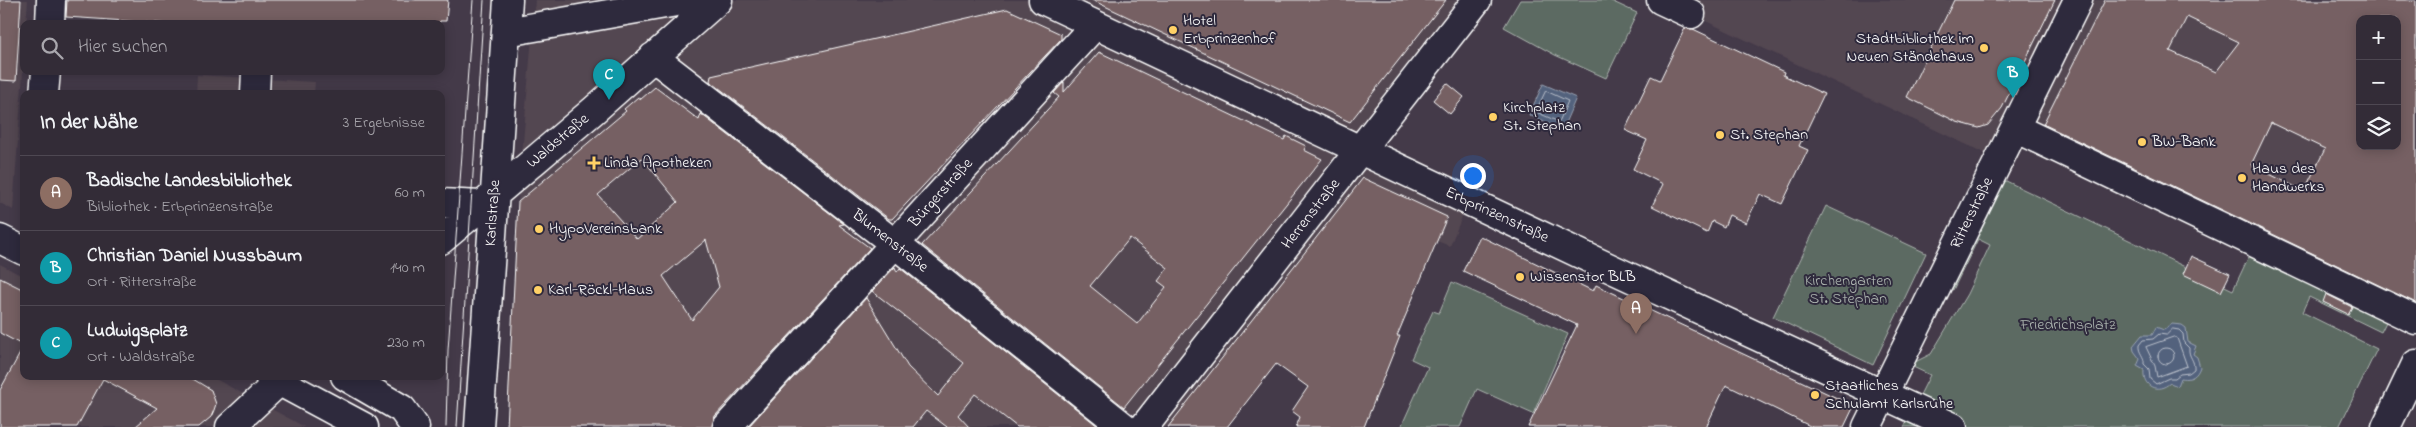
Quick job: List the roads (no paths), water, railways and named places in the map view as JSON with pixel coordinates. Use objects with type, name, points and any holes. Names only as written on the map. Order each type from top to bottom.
[{"type":"street","points":[[50,20],[52,0]]},
{"type":"street","name":"Karlstraße","points":[[479,427],[488,200],[508,0]]},
{"type":"street","points":[[506,32],[618,17],[688,0]]},
{"type":"street","name":"Waldstraße","points":[[445,237],[718,0]]},
{"type":"street","name":"Erbprinzenstraße","points":[[1043,0],[1695,308],[1953,427]]},
{"type":"street","name":"Herrenstraße","points":[[1144,427],[1477,0]]},
{"type":"street","points":[[1661,0],[1691,14]]},
{"type":"street","name":"Ritterstraße","points":[[1867,427],[2078,0]]},
{"type":"street","name":"Bürgerstraße","points":[[726,427],[1095,25]]},
{"type":"street","name":"Blumenstraße","points":[[653,58],[895,244],[1124,427]]},
{"type":"street","points":[[44,90],[46,75]]},
{"type":"street","points":[[255,90],[256,75]]},
{"type":"street","points":[[2015,128],[2416,320]]},
{"type":"street","points":[[445,203],[488,200]]},
{"type":"street","points":[[2386,427],[2416,364]]},
{"type":"street","points":[[230,427],[276,380]]},
{"type":"street","points":[[282,380],[364,427]]},
{"type":"street","points":[[352,380],[402,409],[414,427]]},
{"type":"water","points":[[1543,84],[1576,98],[1562,130],[1529,115]]},
{"type":"water","points":[[2172,324],[2182,325],[2186,328],[2188,342],[2196,346],[2193,354],[2197,357],[2200,367],[2193,377],[2181,378],[2178,386],[2170,383],[2161,388],[2152,387],[2146,381],[2144,370],[2137,366],[2140,359],[2133,346],[2142,335],[2152,335],[2156,327],[2164,330]]},
{"type":"tram line","points":[[446,427],[448,350],[473,0]]},
{"type":"tram line","points":[[457,427],[484,0]]},
{"type":"place","name":"Hotel Erbprinzenhof","points":[[1173,30]]},
{"type":"place","name":"Stadtbibliothek im Neuen Ständehaus","points":[[1984,48]]},
{"type":"place","name":"Christian Daniel Nussbaum","points":[[2013,98]]},
{"type":"place","name":"Ludwigsplatz","points":[[609,100]]},
{"type":"place","name":"Kirchplatz St. Stephan","points":[[1493,117]]},
{"type":"place","name":"St. Stephan","points":[[1720,135]]},
{"type":"place","name":"BW-Bank","points":[[2142,142]]},
{"type":"place","name":"Linda Apotheken","points":[[594,163]]},
{"type":"place","name":"Haus des Handwerks","points":[[2242,178]]},
{"type":"place","name":"HypoVereinsbank","points":[[539,229]]},
{"type":"place","name":"Wissenstor BLB","points":[[1520,277]]},
{"type":"place","name":"Karl-Röckl-Haus","points":[[538,290]]},
{"type":"place","name":"Badische Landesbibliothek","points":[[1636,334]]},
{"type":"place","name":"Staatliches Schulamt Karlsruhe","points":[[1815,395]]},
{"type":"park label","name":"Kirchengarten St. Stephan","points":[[1848,290]]},
{"type":"park label","name":"Friedrichsplatz","points":[[2068,325]]}]
